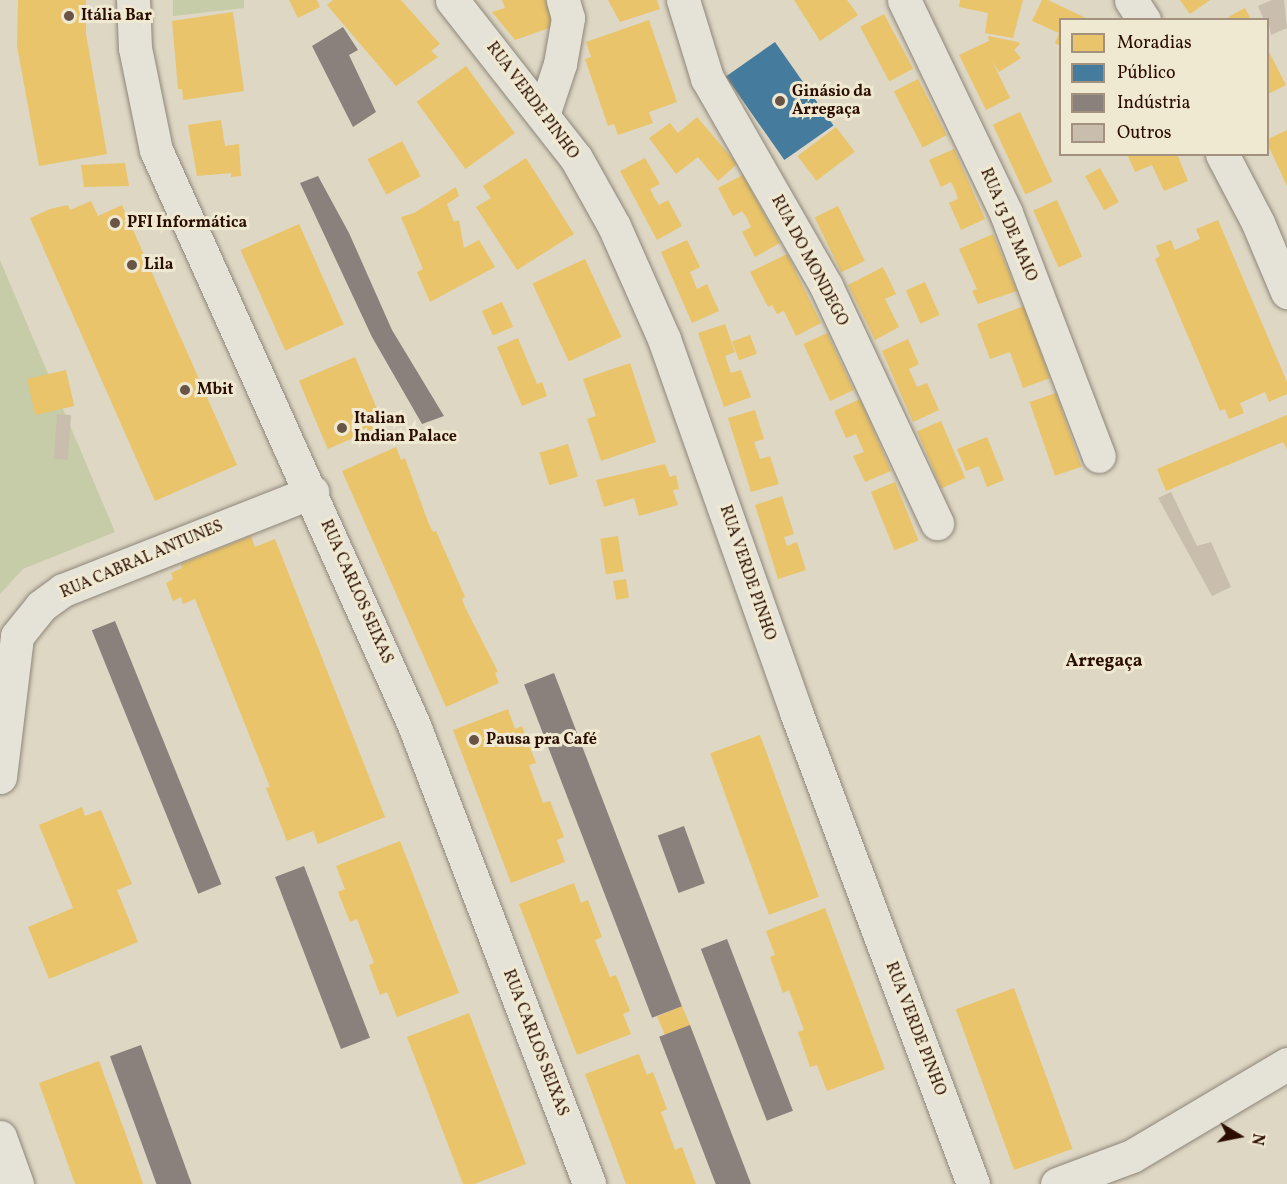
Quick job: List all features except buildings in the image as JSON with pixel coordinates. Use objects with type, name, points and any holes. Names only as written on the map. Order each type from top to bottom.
[{"type":"street","name":"RUA CARLOS SEIXAS","points":[[133,0],[135,48],[156,150],[312,492],[414,725],[589,1184]]},
{"type":"street","name":"RUA VERDE PINHO","points":[[452,0],[544,112],[576,158],[614,226],[664,339],[796,712],[973,1184]]},
{"type":"street","points":[[544,112],[568,18],[563,0]]},
{"type":"street","name":"RUA DO MONDEGO","points":[[682,0],[707,78],[826,286],[937,523]]},
{"type":"street","name":"RUA 13 DE MAIO","points":[[904,0],[1006,213],[1099,456]]},
{"type":"street","points":[[1131,0],[1143,18]]},
{"type":"street","points":[[1223,156],[1258,223],[1287,292]]},
{"type":"street","name":"RUA CABRAL ANTUNES","points":[[0,777],[17,636],[41,606],[63,590],[312,492]]},
{"type":"street","points":[[1057,1184],[1132,1156],[1287,1064]]},
{"type":"street","points":[[0,1137],[17,1184]]},
{"type":"green space","points":[[173,0],[244,0],[244,8],[173,16]]},
{"type":"green space","points":[[0,260],[115,532],[23,569],[0,594]]},
{"type":"place","name":"Itália Bar","points":[[69,16]]},
{"type":"place","name":"Ginásio da Arregaça","points":[[780,101]]},
{"type":"place","name":"PFI Informática","points":[[115,223]]},
{"type":"place","name":"Lila","points":[[132,265]]},
{"type":"place","name":"Mbit","points":[[185,390]]},
{"type":"place","name":"Italian Indian Palace","points":[[342,428]]},
{"type":"place","name":"Pausa pra Café","points":[[474,740]]},
{"type":"district","name":"Arregaça","points":[[1104,662]]}]
